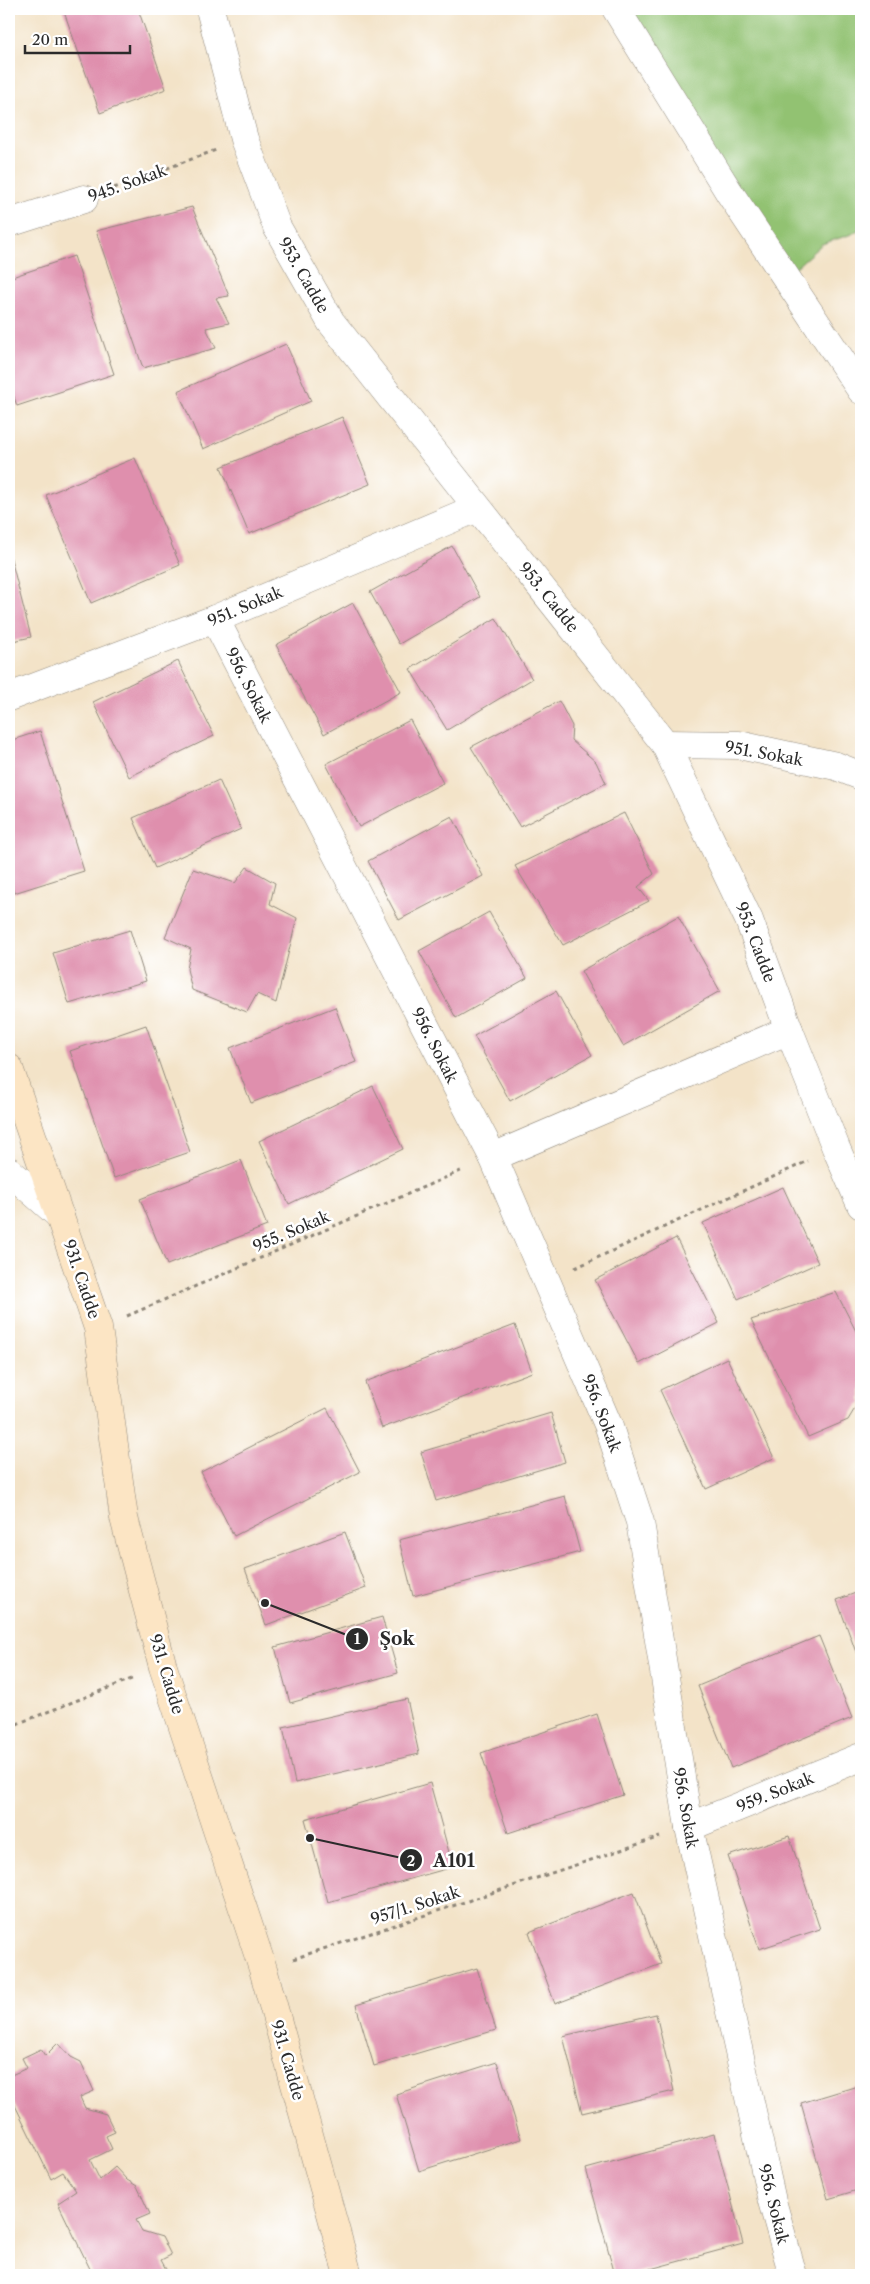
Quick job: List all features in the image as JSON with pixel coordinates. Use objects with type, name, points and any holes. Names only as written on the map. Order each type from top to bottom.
[{"type":"main road","name":"931. Cadde","points":[[9,1068],[98,1328],[124,1518],[163,1667],[263,1969],[348,2275]]},
{"type":"street","name":"953. Cadde","points":[[210,9],[244,139],[277,227],[331,322],[665,744],[749,920],[789,1030],[861,1205]]},
{"type":"street","points":[[616,9],[730,192],[861,390]]},
{"type":"street","name":"945. Sokak","points":[[9,223],[84,199]]},
{"type":"street","name":"951. Sokak","points":[[9,697],[215,619],[477,508]]},
{"type":"street","name":"956. Sokak","points":[[215,619],[493,1157],[548,1281],[609,1427],[640,1522],[689,1827],[772,2201],[793,2275]]},
{"type":"street","name":"951. Sokak","points":[[665,744],[739,745],[836,766],[861,776]]},
{"type":"street","points":[[493,1157],[789,1030]]},
{"type":"street","points":[[9,1171],[60,1216]]},
{"type":"street","name":"959. Sokak","points":[[689,1827],[861,1757]]},
{"type":"path","name":"945. Sokak","points":[[84,199],[244,139]]},
{"type":"path","points":[[548,1281],[836,1148]]},
{"type":"path","name":"955. Sokak","points":[[98,1328],[493,1157]]},
{"type":"path","points":[[9,1727],[163,1667]]},
{"type":"path","name":"957/1. Sokak","points":[[263,1969],[689,1827]]},
{"type":"green space","points":[[616,9],[861,9],[861,228],[852,234],[822,244],[786,276]]},
{"type":"building","points":[[63,9],[138,9],[166,89],[100,113]]},
{"type":"building","points":[[192,207],[229,296],[216,298],[229,323],[206,328],[216,348],[143,368],[96,231]]},
{"type":"building","points":[[74,256],[114,374],[17,406],[9,382],[9,278]]},
{"type":"building","points":[[286,344],[311,401],[203,449],[178,391]]},
{"type":"building","points":[[342,417],[370,484],[249,534],[221,467]]},
{"type":"building","points":[[135,458],[180,565],[91,603],[46,495]]},
{"type":"building","points":[[452,546],[480,597],[399,644],[370,592]]},
{"type":"building","points":[[9,551],[31,637],[9,642]]},
{"type":"building","points":[[353,603],[401,692],[324,734],[276,645]]},
{"type":"building","points":[[496,618],[532,679],[447,730],[410,669]]},
{"type":"building","points":[[178,661],[214,736],[129,777],[93,702]]},
{"type":"building","points":[[559,701],[572,726],[571,740],[596,762],[606,783],[520,827],[471,747]]},
{"type":"building","points":[[410,720],[443,783],[359,827],[326,764]]},
{"type":"building","points":[[40,731],[84,871],[14,893],[9,877],[9,741]]},
{"type":"building","points":[[219,780],[241,829],[155,868],[133,818]]},
{"type":"building","points":[[624,813],[654,874],[638,887],[649,901],[563,945],[515,866]]},
{"type":"building","points":[[452,816],[483,876],[399,920],[368,861]]},
{"type":"building","points":[[247,867],[275,883],[270,904],[297,918],[276,1003],[257,994],[247,1012],[192,990],[187,969],[191,949],[165,937],[193,869],[235,883]]},
{"type":"building","points":[[489,912],[527,978],[456,1018],[419,951]]},
{"type":"building","points":[[678,916],[720,991],[623,1046],[581,971]]},
{"type":"building","points":[[130,930],[146,981],[69,1004],[53,953]]},
{"type":"building","points":[[556,991],[592,1055],[510,1101],[474,1036]]},
{"type":"building","points":[[335,1007],[356,1062],[251,1103],[230,1048]]},
{"type":"building","points":[[146,1025],[190,1152],[114,1178],[70,1051]]},
{"type":"building","points":[[373,1086],[403,1149],[289,1204],[259,1141]]},
{"type":"building","points":[[241,1160],[267,1226],[167,1265],[140,1199]]},
{"type":"building","points":[[783,1187],[818,1263],[738,1299],[703,1223]]},
{"type":"building","points":[[676,1238],[719,1323],[639,1364],[595,1280]]},
{"type":"building","points":[[836,1292],[861,1341],[861,1403],[857,1405],[848,1420],[808,1437],[751,1320]]},
{"type":"building","points":[[515,1325],[532,1372],[382,1428],[365,1382]]},
{"type":"building","points":[[727,1358],[774,1458],[706,1489],[660,1390]]},
{"type":"building","points":[[327,1408],[360,1472],[234,1536],[201,1472]]},
{"type":"building","points":[[551,1413],[565,1462],[436,1501],[421,1452]]},
{"type":"building","points":[[565,1496],[580,1552],[413,1596],[399,1540]]},
{"type":"building","points":[[345,1532],[366,1588],[266,1625],[245,1569]]},
{"type":"building","points":[[861,1591],[861,1666],[837,1600]]},
{"type":"building","points":[[382,1617],[398,1673],[290,1703],[275,1647]]},
{"type":"building","points":[[819,1636],[852,1718],[731,1768],[698,1686]]},
{"type":"building","points":[[407,1699],[419,1754],[295,1783],[283,1727]]},
{"type":"building","points":[[597,1714],[623,1795],[508,1833],[481,1753]]},
{"type":"building","points":[[430,1783],[453,1867],[328,1902],[305,1819]]},
{"type":"building","points":[[789,1836],[820,1929],[759,1949],[728,1856]]},
{"type":"building","points":[[634,1892],[661,1964],[555,2004],[529,1932]]},
{"type":"building","points":[[477,1968],[496,2030],[374,2066],[356,2005]]},
{"type":"building","points":[[656,2014],[674,2091],[582,2113],[563,2036]]},
{"type":"building","points":[[58,2043],[71,2057],[81,2062],[94,2091],[80,2097],[85,2108],[106,2114],[115,2132],[106,2136],[112,2149],[90,2160],[100,2180],[115,2167],[127,2180],[137,2186],[150,2214],[136,2220],[142,2231],[162,2237],[171,2255],[161,2260],[168,2273],[162,2275],[93,2275],[58,2203],[76,2191],[63,2172],[51,2179],[9,2093],[9,2076],[27,2068],[22,2058],[41,2049],[45,2056]]},
{"type":"building","points":[[497,2062],[521,2139],[419,2171],[396,2094]]},
{"type":"building","points":[[861,2085],[861,2189],[828,2199],[801,2103]]},
{"type":"building","points":[[714,2134],[743,2244],[628,2275],[615,2275],[586,2169]]},
{"type":"place","name":"Şok","points":[[265,1603]]},
{"type":"place","name":"A101","points":[[310,1838]]}]
